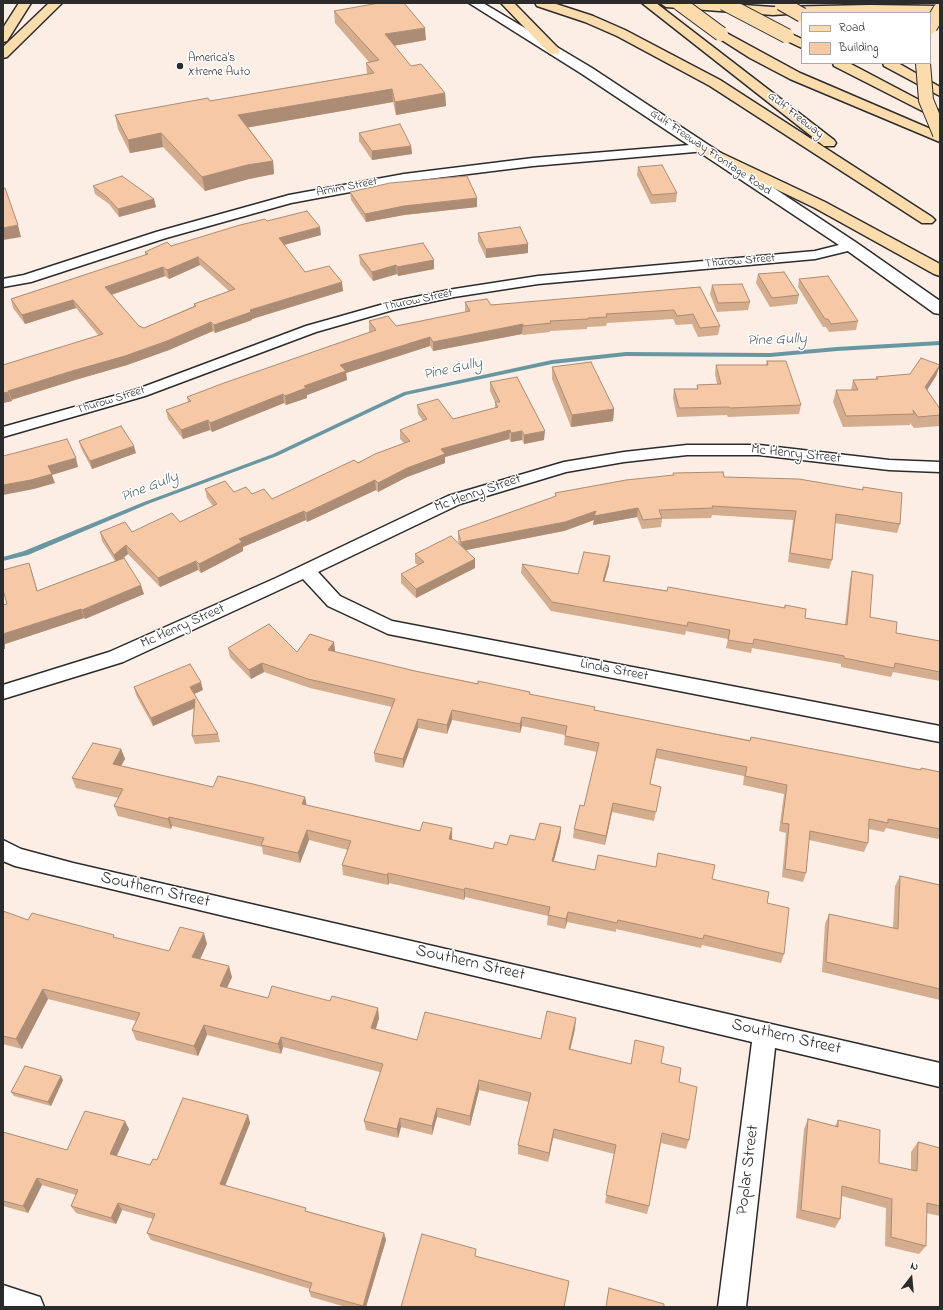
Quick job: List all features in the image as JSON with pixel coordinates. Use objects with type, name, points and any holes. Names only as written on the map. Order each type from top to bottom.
[{"type":"main road","points":[[3,38],[25,3]]},
{"type":"main road","points":[[3,54],[25,31],[56,3]]},
{"type":"main road","name":"Gulf Freeway Frontage Road","points":[[475,3],[554,51],[851,246],[940,309]]},
{"type":"main road","points":[[507,3],[554,51]]},
{"type":"main road","points":[[541,3],[589,19],[715,83],[927,220]]},
{"type":"main road","name":"Gulf Freeway","points":[[648,3],[683,28],[940,230]]},
{"type":"main road","points":[[663,3],[744,10],[940,10]]},
{"type":"main road","points":[[679,3],[721,34],[754,55],[795,76],[940,138]]},
{"type":"main road","points":[[724,3],[801,43]]},
{"type":"main road","points":[[781,3],[801,14]]},
{"type":"main road","points":[[826,10],[897,3]]},
{"type":"main road","points":[[931,25],[940,10]]},
{"type":"main road","points":[[841,64],[940,116]]},
{"type":"main road","points":[[890,64],[940,92]]},
{"type":"main road","points":[[923,64],[926,100],[940,134]]},
{"type":"main road","points":[[702,148],[826,208],[940,271]]},
{"type":"street","name":"Arnim Street","points":[[3,283],[26,279],[161,235],[289,199],[411,177],[532,162],[702,148]]},
{"type":"street","name":"Thurow Street","points":[[3,432],[140,392],[311,329],[391,306],[454,293],[538,280],[815,255],[851,246]]},
{"type":"street","name":"Mc Henry Street","points":[[3,692],[116,657],[454,500],[564,467],[624,457],[687,450],[759,450],[889,465],[940,467]]},
{"type":"street","name":"Linda Street","points":[[305,570],[334,601],[388,627],[940,734]]},
{"type":"street","name":"Southern Street","points":[[3,849],[15,857],[73,872],[940,1075]]},
{"type":"street","name":"Poplar Street","points":[[732,1307],[765,1033]]},
{"type":"street","points":[[3,1299],[30,1307]]},
{"type":"building","points":[[379,3],[404,3],[425,28],[385,34],[411,66],[421,64],[445,93],[395,102],[392,89],[238,115],[273,161],[247,165],[202,177],[161,133],[128,140],[115,115],[208,98],[210,101],[374,73],[366,63],[379,60],[334,11]]},
{"type":"building","points":[[400,124],[411,146],[372,151],[359,133]]},
{"type":"building","points":[[662,165],[677,193],[652,195],[638,167]]},
{"type":"building","points":[[122,176],[154,199],[118,209],[107,197],[93,186]]},
{"type":"building","points":[[467,176],[477,198],[404,206],[365,214],[350,192],[390,183]]},
{"type":"building","points":[[3,188],[5,188],[18,225],[3,228]]},
{"type":"building","points":[[307,211],[320,227],[279,238],[305,272],[329,266],[342,282],[250,310],[251,312],[214,325],[211,322],[167,341],[125,356],[3,393],[3,365],[103,334],[73,300],[22,315],[11,299],[148,254],[145,252],[167,242],[171,246],[240,225],[265,219],[267,221]],"holes":[[[198,257],[235,289],[194,304],[196,306],[144,328],[139,326],[105,287],[163,267],[167,270]]]},
{"type":"building","points":[[520,227],[528,244],[486,249],[478,233]]},
{"type":"building","points":[[423,243],[434,260],[397,267],[396,265],[372,272],[359,255]]},
{"type":"building","points":[[784,272],[799,295],[772,298],[758,274]]},
{"type":"building","points":[[828,276],[858,321],[831,324],[828,319],[825,319],[799,279]]},
{"type":"building","points":[[742,284],[750,302],[718,303],[712,285]]},
{"type":"building","points":[[700,287],[720,326],[700,328],[693,314],[677,316],[674,310],[606,314],[607,317],[550,321],[551,323],[523,326],[523,324],[433,342],[430,337],[340,365],[346,371],[304,386],[306,388],[285,396],[283,394],[210,423],[208,420],[181,430],[166,410],[191,401],[187,397],[376,330],[369,321],[388,316],[396,326],[470,311],[465,302],[487,299],[491,305]]},
{"type":"building","points":[[921,358],[940,365],[925,387],[940,409],[940,415],[918,417],[913,410],[914,414],[846,416],[836,390],[858,390],[853,380],[878,379],[876,377],[910,374]]},
{"type":"building","points":[[767,361],[786,361],[801,405],[730,408],[679,408],[674,389],[698,389],[697,385],[721,384],[716,365],[768,365]]},
{"type":"building","points":[[591,362],[614,409],[572,415],[552,367]]},
{"type":"building","points":[[517,377],[545,431],[524,435],[522,431],[511,433],[510,430],[441,449],[445,454],[407,468],[378,483],[375,480],[306,513],[304,511],[239,539],[242,542],[199,564],[196,561],[158,578],[126,545],[114,555],[100,532],[125,522],[132,532],[172,513],[180,522],[217,504],[205,489],[225,481],[234,492],[246,487],[252,494],[264,489],[272,499],[354,460],[358,463],[375,454],[410,441],[400,430],[427,419],[417,405],[438,399],[453,419],[498,407],[495,402],[500,402],[490,382]]},
{"type":"building","points":[[121,426],[134,446],[90,461],[79,441]]},
{"type":"building","points":[[67,439],[76,458],[48,466],[52,474],[31,480],[3,485],[3,456]]},
{"type":"building","points":[[723,472],[724,477],[799,479],[863,490],[863,487],[902,493],[900,524],[836,514],[832,560],[790,553],[796,511],[712,506],[713,508],[659,510],[662,518],[643,520],[638,508],[594,516],[596,511],[565,522],[461,542],[458,531],[556,496],[555,493],[626,480],[674,475],[673,473]]},
{"type":"building","points":[[451,536],[475,559],[416,589],[401,574],[424,562],[415,554]]},
{"type":"building","points":[[584,552],[610,556],[603,581],[667,591],[668,587],[785,608],[785,605],[806,609],[805,618],[847,625],[852,571],[873,575],[870,617],[897,622],[896,633],[940,641],[940,672],[895,663],[894,668],[844,658],[844,656],[754,639],[753,644],[728,640],[730,630],[688,622],[687,626],[552,602],[522,564],[578,574]]},
{"type":"building","points":[[124,558],[141,585],[82,610],[81,609],[3,634],[3,605],[7,604],[3,590],[3,570],[29,563],[37,591]]},
{"type":"building","points":[[269,624],[297,652],[310,634],[334,642],[328,650],[415,671],[478,684],[478,681],[530,692],[529,694],[595,707],[594,710],[750,741],[751,737],[921,770],[921,768],[940,772],[940,829],[888,819],[888,823],[869,819],[868,843],[810,831],[806,873],[785,869],[789,824],[782,823],[787,785],[745,776],[747,767],[657,749],[650,784],[661,787],[656,812],[613,803],[606,836],[574,829],[580,805],[584,806],[599,743],[565,736],[567,726],[522,717],[520,724],[452,710],[447,725],[418,719],[403,759],[374,753],[395,699],[308,679],[262,663],[249,670],[228,648]]},
{"type":"building","points":[[190,664],[201,682],[190,687],[218,734],[192,736],[195,699],[151,718],[134,687]]},
{"type":"building","points":[[93,743],[121,749],[113,764],[213,787],[218,776],[305,797],[302,804],[420,831],[423,822],[452,828],[449,839],[493,849],[495,842],[507,845],[510,835],[535,840],[540,823],[561,827],[552,861],[595,870],[598,855],[656,867],[658,853],[715,865],[712,879],[769,892],[767,903],[789,908],[784,954],[704,935],[703,939],[618,920],[617,923],[568,912],[566,919],[548,915],[550,907],[465,888],[464,890],[388,873],[387,875],[342,865],[351,841],[307,830],[298,853],[261,845],[264,838],[169,817],[168,819],[114,806],[123,789],[72,778]]},
{"type":"building","points":[[900,876],[940,885],[940,989],[826,962],[829,914],[898,929]]},
{"type":"building","points":[[3,911],[28,920],[32,913],[114,935],[113,937],[169,951],[180,927],[204,933],[192,957],[229,966],[220,986],[268,998],[272,986],[330,1001],[332,996],[378,1008],[371,1028],[417,1040],[425,1012],[541,1039],[547,1011],[576,1018],[569,1049],[631,1064],[635,1040],[664,1047],[661,1063],[681,1068],[679,1082],[697,1087],[689,1140],[662,1133],[649,1206],[606,1195],[616,1145],[554,1129],[549,1153],[518,1145],[531,1093],[479,1080],[470,1116],[437,1108],[432,1126],[400,1118],[397,1129],[364,1121],[383,1064],[281,1037],[278,1044],[204,1025],[194,1046],[132,1030],[140,1013],[43,989],[16,1039],[3,1036]]},
{"type":"building","points":[[25,1066],[61,1076],[48,1102],[11,1092]]},
{"type":"building","points":[[183,1098],[248,1115],[220,1184],[306,1208],[305,1211],[384,1233],[363,1306],[309,1291],[312,1283],[147,1233],[155,1214],[118,1203],[111,1218],[71,1206],[78,1190],[37,1178],[23,1206],[3,1201],[3,1132],[67,1150],[85,1111],[125,1121],[110,1154],[150,1165],[153,1159],[157,1160]]},
{"type":"building","points":[[808,1119],[838,1127],[838,1120],[880,1130],[879,1163],[917,1171],[918,1142],[940,1148],[940,1206],[927,1203],[926,1246],[891,1237],[892,1199],[842,1186],[840,1219],[801,1210]]},
{"type":"building","points":[[422,1234],[476,1249],[475,1256],[569,1281],[564,1307],[401,1307]]},
{"type":"building","points":[[609,1288],[664,1304],[664,1307],[606,1307]]},
{"type":"waterway","name":"Pine Gully","points":[[3,559],[26,553],[146,503],[275,455],[404,394],[552,362],[626,354],[770,355],[837,349],[940,343]]},
{"type":"place","name":"America's Xtreme Auto","points":[[180,66]]}]
